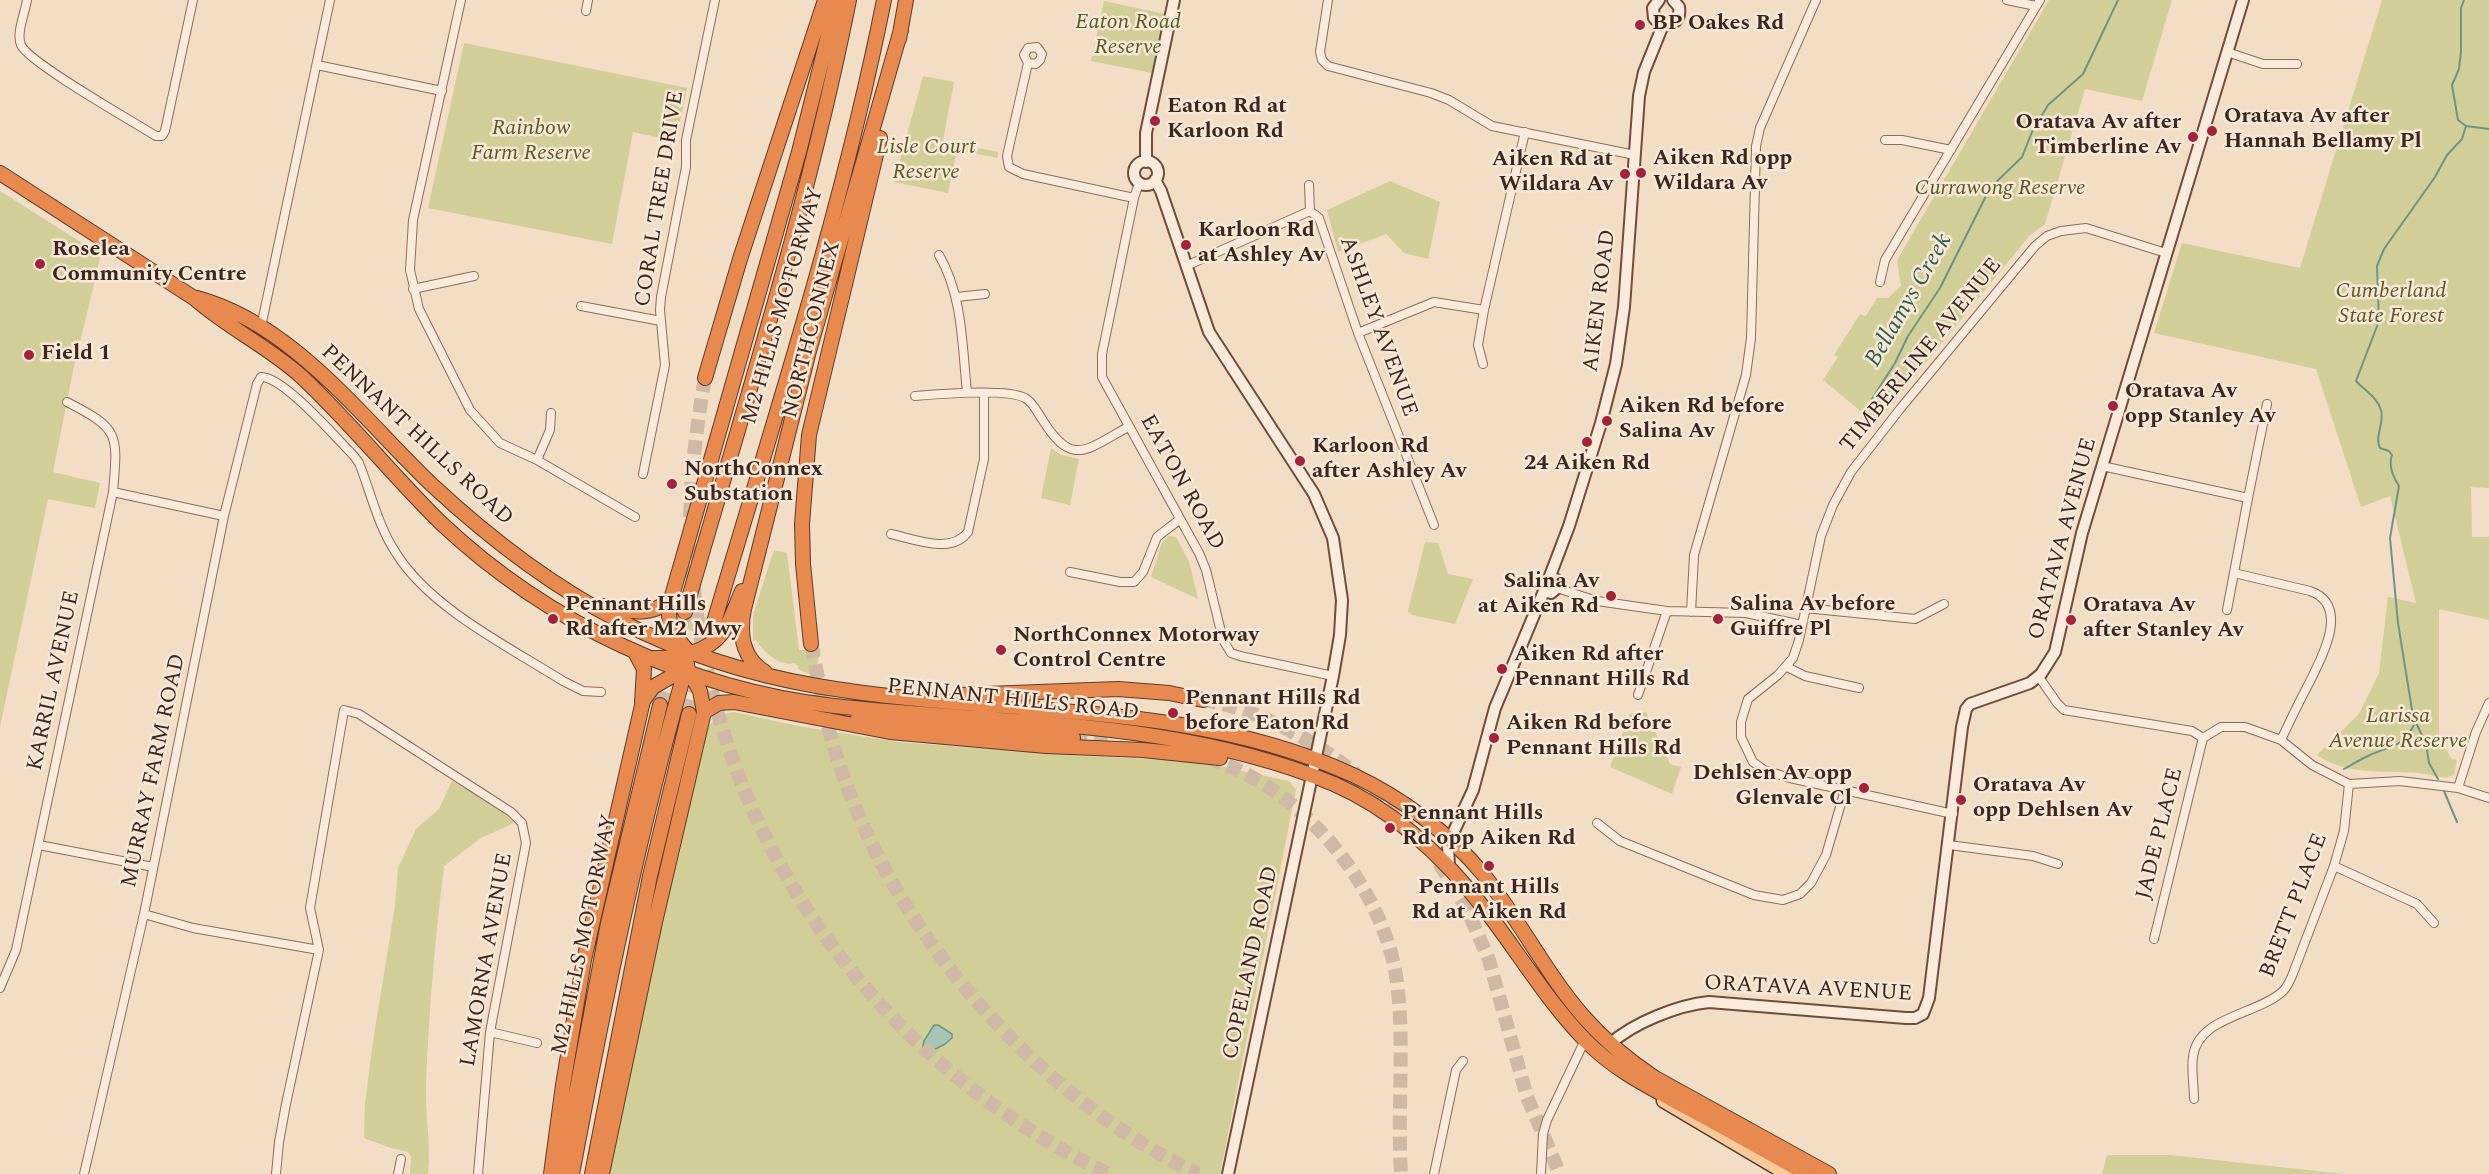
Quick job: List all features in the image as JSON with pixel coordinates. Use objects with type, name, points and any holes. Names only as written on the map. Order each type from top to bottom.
[{"type":"highway","points":[[705,378],[740,259],[825,0]]},
{"type":"highway","points":[[602,1174],[653,933],[704,712],[702,698],[671,629],[669,614],[671,599],[796,163],[837,0]]},
{"type":"highway","name":"M2 HILLS MOTORWAY","points":[[685,612],[801,205],[833,79],[849,0]]},
{"type":"highway","name":"M2 HILLS MOTORWAY","points":[[714,622],[829,231],[860,111],[884,0]]},
{"type":"highway","points":[[772,676],[751,661],[741,631],[744,609],[809,351],[901,30],[906,0]]},
{"type":"highway","name":"NORTHCONNEX","points":[[811,644],[803,564],[802,524],[809,435],[870,187],[901,30]]},
{"type":"highway","name":"PENNANT HILLS ROAD","points":[[0,173],[195,298],[212,314],[276,355],[315,390],[433,514],[478,555],[539,600],[593,632],[634,652],[648,658],[687,665],[720,662],[816,686],[916,699],[1123,716],[1169,722],[1258,742],[1314,760],[1382,790],[1413,810],[1450,839],[1494,889],[1577,1009],[1610,1044],[1655,1078],[1829,1174]]},
{"type":"highway","name":"PENNANT HILLS ROAD","points":[[195,298],[218,304],[282,341],[315,369],[434,487],[489,536],[581,600],[657,639],[687,665],[714,680],[747,690],[831,705],[1039,721],[1184,741],[1279,765],[1366,800],[1426,844],[1449,867],[1485,910],[1585,1041],[1625,1073],[1807,1174]]},
{"type":"highway","points":[[261,327],[261,337],[270,343],[276,355]]},
{"type":"highway","points":[[551,1174],[584,960],[618,805],[644,701],[653,687],[687,665],[724,631],[757,559]]},
{"type":"highway","points":[[581,600],[631,612],[659,607],[671,599]]},
{"type":"highway","points":[[634,652],[644,669],[641,714]]},
{"type":"highway","points":[[572,1174],[642,839],[687,665]]},
{"type":"highway","points":[[916,699],[1118,689],[1169,693],[1203,700]]},
{"type":"highway","points":[[747,690],[759,699],[770,702],[857,718]]},
{"type":"highway","points":[[704,712],[726,701],[890,732],[1046,746],[1190,754],[1279,765]]},
{"type":"highway","name":"M2 HILLS MOTORWAY","points":[[561,1174],[608,923],[660,705]]},
{"type":"highway","points":[[592,1174],[650,876],[689,714]]},
{"type":"highway","points":[[814,718],[857,718],[1073,738]]},
{"type":"highway","points":[[580,1174],[600,1065],[607,1003]]},
{"type":"main road","points":[[1625,1073],[1641,1088],[1786,1174]]},
{"type":"street","points":[[27,0],[20,38],[25,51],[67,81],[156,136],[162,136],[165,131],[193,0]]},
{"type":"street","points":[[261,327],[330,0]]},
{"type":"street","points":[[461,0],[413,220],[410,270],[419,309],[470,410],[500,443],[537,460],[635,517]]},
{"type":"street","points":[[586,11],[588,0]]},
{"type":"street","name":"CORAL TREE DRIVE","points":[[643,474],[665,365],[661,297],[686,167],[686,140],[715,0]]},
{"type":"street","points":[[1146,162],[1146,134],[1174,0]]},
{"type":"street","points":[[1328,0],[1320,52],[1322,60],[1328,66],[1431,93],[1449,100],[1492,126],[1635,155]]},
{"type":"street","points":[[1691,612],[1693,569],[1698,538],[1746,375],[1751,338],[1756,146],[1760,128],[1816,0]]},
{"type":"street","points":[[1880,282],[1885,260],[2038,3],[2007,0]]},
{"type":"street","name":"ORATAVA AVENUE","points":[[1610,1044],[1617,1037],[1658,1016],[1703,1002],[1906,1018],[1915,1018],[1923,1014],[1929,998],[1966,709],[1974,702],[2024,687],[2039,677],[2051,660],[2057,646],[2078,545],[2243,0]]},
{"type":"street","points":[[1654,1],[1654,18],[1663,25]]},
{"type":"street","name":"AIKEN ROAD","points":[[1550,576],[1569,526],[1601,423],[1616,364],[1624,307],[1641,84],[1663,25],[1672,24],[1679,16],[1676,1]]},
{"type":"street","points":[[2227,52],[2263,64],[2297,64]]},
{"type":"street","points":[[1028,63],[1007,156],[1009,167],[1023,174],[1134,198]]},
{"type":"street","points":[[316,65],[442,91]]},
{"type":"street","points":[[1483,364],[1478,345],[1484,310],[1525,132]]},
{"type":"street","points":[[1885,140],[1902,140],[1951,150]]},
{"type":"street","points":[[1155,180],[1149,184],[1139,183],[1134,170],[1138,164],[1146,162],[1153,164],[1157,170],[1155,180],[1161,191],[1209,332],[1314,494],[1333,538],[1342,600],[1340,635],[1314,760]]},
{"type":"street","name":"EATON ROAD","points":[[1139,183],[1134,198],[1100,370],[1104,384],[1206,570],[1227,649],[1239,657],[1333,676]]},
{"type":"street","name":"ASHLEY AVENUE","points":[[1309,184],[1310,211],[1319,218],[1358,333],[1434,525]]},
{"type":"street","points":[[1186,266],[1310,211]]},
{"type":"street","name":"TIMBERLINE AVENUE","points":[[1787,667],[1796,648],[1802,625],[1821,536],[1843,485],[1900,409],[2035,246],[2047,236],[2061,231],[2086,228],[2166,253]]},
{"type":"street","points":[[939,255],[949,272],[957,297],[967,392]]},
{"type":"street","points":[[413,289],[474,276]]},
{"type":"street","points":[[957,297],[985,294]]},
{"type":"street","points":[[1358,333],[1434,302],[1484,310]]},
{"type":"street","points":[[581,306],[661,321]]},
{"type":"street","name":"MURRAY FARM ROAD","points":[[84,1174],[144,914],[224,516],[257,384],[261,377],[270,378],[288,391],[354,456],[359,463],[380,522],[396,553],[412,574],[434,596],[563,681],[583,691],[601,692]]},
{"type":"street","points":[[915,396],[967,392],[1010,394],[1026,398],[1054,438],[1070,450],[1088,449],[1128,427]]},
{"type":"street","points":[[891,534],[949,545],[960,540],[968,532],[984,459],[984,394]]},
{"type":"street","name":"KARRIL AVENUE","points":[[0,988],[16,950],[113,492],[116,457],[113,433],[96,417],[67,402]]},
{"type":"street","points":[[2227,610],[2267,404]]},
{"type":"street","points":[[537,460],[550,430],[551,413]]},
{"type":"street","points":[[2102,466],[2248,498]]},
{"type":"street","points":[[113,492],[224,516]]},
{"type":"street","points":[[1070,572],[1120,582],[1134,582],[1143,572],[1157,537],[1179,520]]},
{"type":"street","points":[[2234,573],[2318,594],[2328,604],[2331,614],[2327,643],[2281,740]]},
{"type":"street","points":[[1449,867],[1447,852],[1450,839],[1473,790],[1494,708],[1544,591],[1542,581],[1550,576],[1557,580],[1557,588]]},
{"type":"street","points":[[1557,588],[1589,600],[1667,612],[1746,614],[1802,625]]},
{"type":"street","points":[[1544,591],[1551,593],[1557,588]]},
{"type":"street","points":[[1805,608],[1915,619],[1944,604]]},
{"type":"street","points":[[1638,695],[1667,612]]},
{"type":"street","points":[[1859,688],[1805,676],[1787,667],[1748,699],[1744,706],[1740,729],[1747,753],[1759,766],[1771,773],[1953,814]]},
{"type":"street","points":[[2039,677],[2064,710],[2192,731],[2204,738],[2221,727],[2245,727],[2281,740],[2312,765],[2349,784],[2400,781],[2458,788],[2489,798]]},
{"type":"street","points":[[2458,788],[2476,732],[2489,703]]},
{"type":"street","name":"LAMORNA AVENUE","points":[[276,1174],[286,1104],[319,950],[310,908],[344,710],[359,714],[511,812],[522,823],[526,843],[490,1032],[478,1174]]},
{"type":"street","name":"JADE PLACE","points":[[2154,939],[2204,738]]},
{"type":"street","name":"COPELAND ROAD","points":[[1228,1174],[1314,760]]},
{"type":"street","name":"BRETT PLACE","points":[[2194,1099],[2193,1056],[2197,1041],[2206,1030],[2270,1001],[2284,990],[2292,976],[2334,866],[2344,831],[2349,784]]},
{"type":"street","points":[[1597,823],[1620,841],[1754,895],[1783,900],[1800,894],[1811,883],[1826,855],[1845,790]]},
{"type":"street","points":[[39,845],[153,867]]},
{"type":"street","points":[[1949,845],[2033,856],[2058,864]]},
{"type":"street","points":[[2334,866],[2417,904],[2434,922]]},
{"type":"street","points":[[144,914],[194,928],[319,950]]},
{"type":"street","points":[[490,1032],[537,1043]]},
{"type":"street","points":[[1541,1174],[1543,1134],[1547,1120],[1585,1041]]},
{"type":"street","points":[[1434,1174],[1456,1070],[1463,1061]]},
{"type":"street","points":[[399,1174],[400,1160]]},
{"type":"green space","name":"Currawong Reserve","points":[[2049,0],[2172,0],[2142,101],[2085,89],[2045,224],[2029,236],[1876,424],[1823,380],[1838,357],[1834,355],[1860,314],[1866,316],[1877,298],[1888,298],[1901,286],[1897,261],[1900,255]]},
{"type":"green space","name":"Cumberland State Forest","points":[[2382,0],[2489,0],[2489,488],[2471,487],[2472,537],[2489,537],[2489,620],[2439,609],[2439,737],[2451,758],[2457,760],[2454,775],[2450,777],[2422,773],[2365,771],[2329,762],[2317,755],[2359,714],[2379,673],[2388,597],[2416,603],[2390,496],[2361,507],[2316,369],[2154,333],[2182,243],[2300,268]]},
{"type":"green space","name":"Eaton Road Reserve","points":[[1104,1],[1165,14],[1152,73],[1091,61]]},
{"type":"green space","name":"Rainbow Farm Reserve","points":[[464,43],[687,88],[676,141],[633,132],[612,244],[428,208]]},
{"type":"green space","name":"Lisle Court Reserve","points":[[923,76],[954,82],[943,141],[998,152],[998,158],[957,150],[948,193],[894,182]]},
{"type":"green space","points":[[1390,181],[1440,202],[1428,259],[1404,253],[1386,234],[1338,252],[1327,210]]},
{"type":"green space","points":[[0,191],[101,255],[73,371],[53,472],[100,483],[95,508],[48,499],[0,727]]},
{"type":"green space","points":[[1051,448],[1061,455],[1079,459],[1070,505],[1041,498]]},
{"type":"green space","points":[[1169,536],[1176,537],[1189,561],[1198,599],[1151,577],[1162,542]]},
{"type":"green space","points":[[1425,542],[1438,543],[1448,574],[1473,579],[1455,624],[1412,615],[1408,611]]},
{"type":"green space","points":[[774,550],[787,553],[799,650],[821,649],[815,674],[798,669],[794,663],[788,664],[777,660],[767,653],[756,640],[753,641],[753,615]]},
{"type":"green space","points":[[675,609],[725,623],[708,639],[685,628],[679,628]]},
{"type":"green space","points":[[734,712],[798,726],[898,742],[1084,756],[1196,761],[1289,781],[1296,790],[1220,1174],[607,1174],[702,736],[715,720]]},
{"type":"green space","points":[[1646,712],[1670,764],[1681,767],[1672,794],[1610,767],[1630,714]]},
{"type":"green space","points":[[452,781],[493,804],[514,823],[481,838],[444,866],[427,1055],[428,1174],[410,1174],[411,1157],[408,1152],[364,1138],[365,1104],[395,906],[398,868],[416,829],[439,809]]},
{"type":"green space","points":[[2107,1155],[2170,1155],[2343,1174],[2102,1174]]},
{"type":"shaded area","points":[[934,1025],[952,1034],[952,1038],[926,1054],[922,1051],[924,1041]]},
{"type":"waterway","name":"Bellamys Creek","points":[[1865,410],[1895,363],[1908,336],[1940,288],[1990,188],[2022,157],[2032,132],[2048,105],[2083,74],[2118,0]]},
{"type":"waterway","points":[[2464,0],[2461,8],[2459,69],[2452,85],[2458,120],[2466,126]]},
{"type":"waterway","points":[[2466,126],[2489,129]]},
{"type":"waterway","points":[[2438,779],[2429,763],[2426,744],[2413,716],[2398,623],[2390,538],[2399,486],[2392,471],[2392,455],[2389,451],[2380,448],[2378,444],[2382,419],[2379,406],[2356,381],[2379,321],[2377,266],[2384,249],[2435,177],[2447,155],[2462,139],[2466,126]]},
{"type":"waterway","points":[[2344,769],[2401,741],[2415,723]]},
{"type":"waterway","points":[[2444,791],[2457,822]]},
{"type":"tunnel","points":[[705,378],[693,464],[690,529],[703,651],[728,746],[765,836],[814,920],[874,997],[943,1065],[1022,1125],[1109,1174]]},
{"type":"tunnel","points":[[676,646],[685,612]]},
{"type":"tunnel","points":[[811,644],[831,737],[854,805],[886,871],[925,934],[970,993],[1021,1048],[1076,1097],[1136,1139],[1198,1174]]},
{"type":"tunnel","points":[[660,705],[669,673]]},
{"type":"tunnel","points":[[689,714],[699,679]]},
{"type":"tunnel","points":[[1203,700],[1223,704],[1264,718],[1304,738],[1356,774]]},
{"type":"tunnel","points":[[1073,738],[1107,743]]},
{"type":"tunnel","points":[[1208,758],[1242,772],[1275,792],[1305,816],[1332,845],[1356,877],[1375,911],[1389,946],[1397,982],[1400,1030],[1401,1174]]},
{"type":"tunnel","points":[[1373,789],[1386,799],[1409,827]]},
{"type":"tunnel","points":[[1439,863],[1467,909],[1489,960],[1527,1097],[1560,1174]]},
{"type":"place","name":"BP Oakes Rd","points":[[1640,25]]},
{"type":"place","name":"Eaton Rd at Karloon Rd","points":[[1155,121]]},
{"type":"place","name":"Oratava Av after Hannah Bellamy Pl","points":[[2212,131]]},
{"type":"place","name":"Oratava Av after Timberline Av","points":[[2193,137]]},
{"type":"place","name":"Aiken Rd opp Wildara Av","points":[[1641,173]]},
{"type":"place","name":"Aiken Rd at Wildara Av","points":[[1625,174]]},
{"type":"place","name":"Karloon Rd at Ashley Av","points":[[1186,245]]},
{"type":"place","name":"Roselea Community Centre","points":[[40,264]]},
{"type":"place","name":"Field 1","points":[[29,355]]},
{"type":"place","name":"Oratava Av opp Stanley Av","points":[[2113,406]]},
{"type":"place","name":"Aiken Rd before Salina Av","points":[[1607,421]]},
{"type":"place","name":"24 Aiken Rd","points":[[1587,442]]},
{"type":"place","name":"Karloon Rd after Ashley Av","points":[[1300,461]]},
{"type":"place","name":"NorthConnex Substation","points":[[672,484]]},
{"type":"place","name":"Salina Av at Aiken Rd","points":[[1611,596]]},
{"type":"place","name":"Pennant Hills Rd after M2 Mwy","points":[[553,619]]},
{"type":"place","name":"Salina Av before Guiffre Pl","points":[[1718,619]]},
{"type":"place","name":"Oratava Av after Stanley Av","points":[[2071,620]]},
{"type":"place","name":"NorthConnex Motorway Control Centre","points":[[1001,650]]},
{"type":"place","name":"Aiken Rd after Pennant Hills Rd","points":[[1502,669]]},
{"type":"place","name":"Pennant Hills Rd before Eaton Rd","points":[[1173,713]]},
{"type":"place","name":"Aiken Rd before Pennant Hills Rd","points":[[1494,738]]},
{"type":"place","name":"Dehlsen Av opp Glenvale Cl","points":[[1864,788]]},
{"type":"place","name":"Oratava Av opp Dehlsen Av","points":[[1961,800]]},
{"type":"place","name":"Pennant Hills Rd opp Aiken Rd","points":[[1390,828]]},
{"type":"place","name":"Pennant Hills Rd at Aiken Rd","points":[[1489,866]]},
{"type":"park label","name":"Larissa Avenue Reserve","points":[[2398,730]]}]
